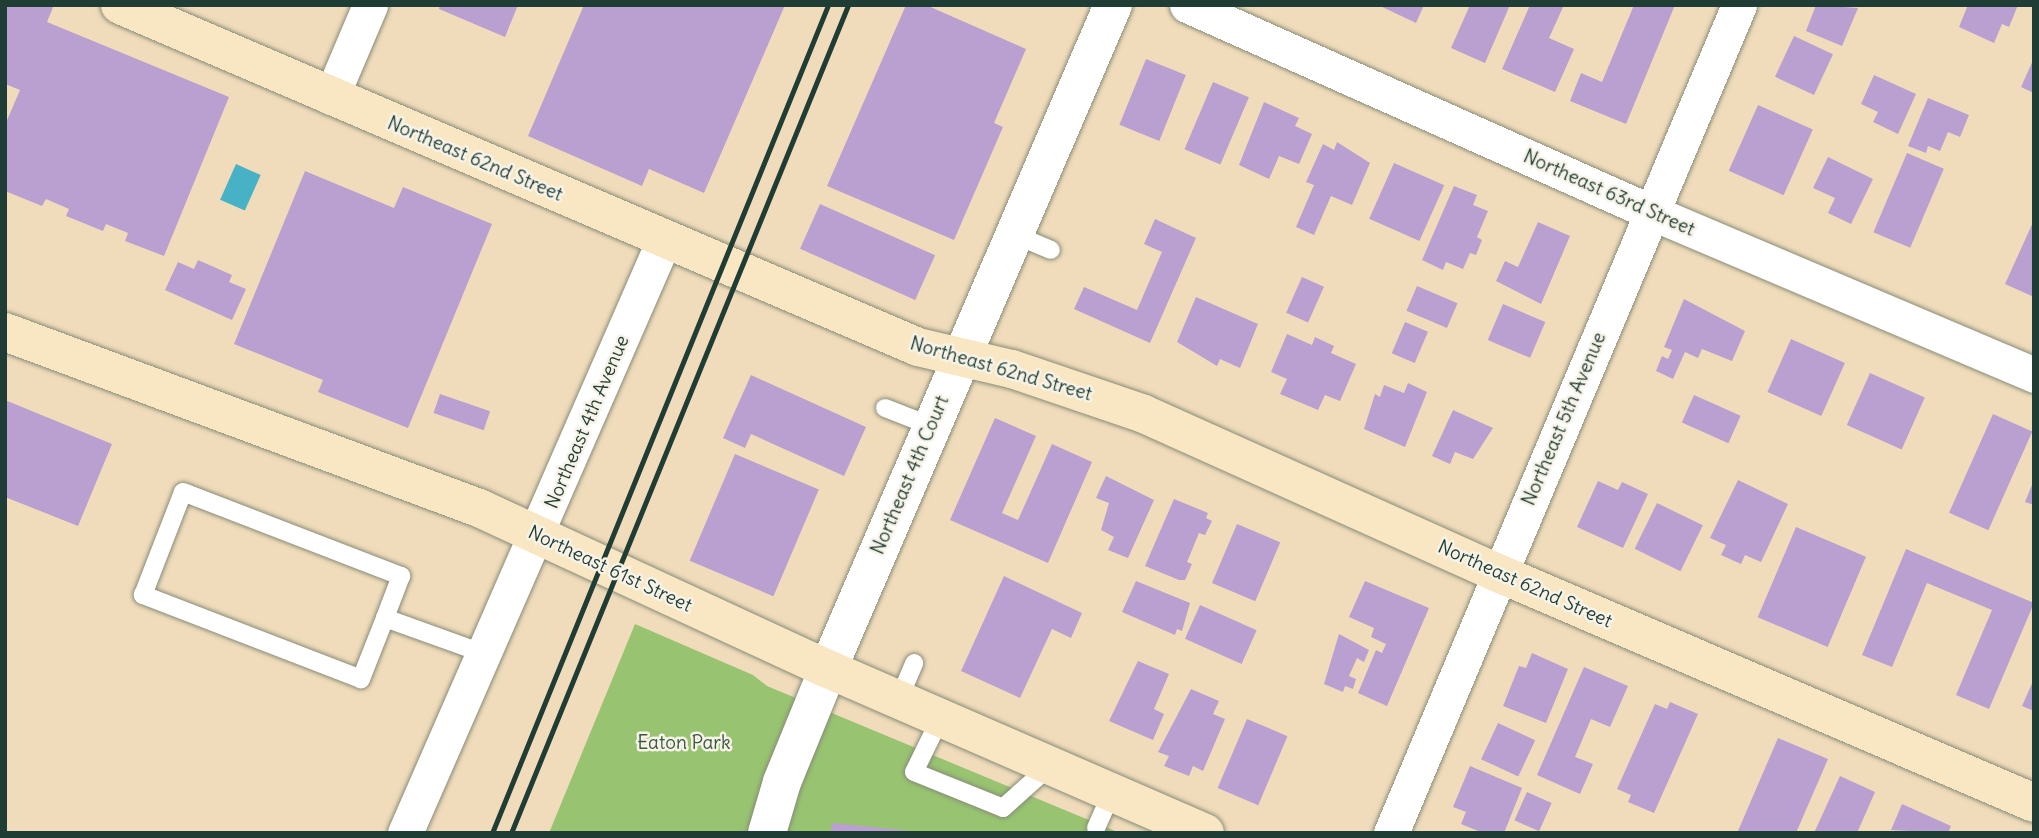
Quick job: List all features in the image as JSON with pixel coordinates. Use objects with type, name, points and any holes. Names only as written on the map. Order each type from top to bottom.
[{"type":"main road","name":"Northeast 62nd Street","points":[[120,5],[918,347],[1073,388],[1144,414],[1498,573],[2034,803]]},
{"type":"main road","name":"Northeast 61st Street","points":[[5,332],[479,508],[828,669],[1112,792],[1186,829]]},
{"type":"street","points":[[331,97],[369,5]]},
{"type":"street","name":"Northeast 4th Court","points":[[767,833],[782,782],[828,669],[1113,5]]},
{"type":"street","name":"Northeast 63rd Street","points":[[1187,5],[1653,213],[2034,375]]},
{"type":"street","name":"Northeast 5th Avenue","points":[[1391,833],[1739,5]]},
{"type":"street","name":"Northeast 4th Avenue","points":[[405,833],[539,535],[664,240]]},
{"type":"lane","points":[[1013,234],[1051,250]]},
{"type":"lane","points":[[885,408],[931,426]]},
{"type":"lane","points":[[183,492],[401,576],[385,618],[361,679],[142,595],[183,492]]},
{"type":"lane","points":[[385,618],[485,654]]},
{"type":"lane","points":[[899,699],[914,663]]},
{"type":"lane","points":[[941,717],[914,772],[1003,808],[1051,765]]},
{"type":"lane","points":[[1096,828],[1112,792]]},
{"type":"green space","name":"Eaton Park","points":[[635,624],[753,675],[767,686],[1120,833],[549,833]]},
{"type":"water","points":[[236,164],[261,175],[245,211],[220,200]]},
{"type":"building","points":[[5,5],[54,5],[47,22],[229,97],[164,256],[125,241],[128,233],[106,224],[103,231],[66,216],[69,209],[46,199],[42,206],[5,191],[5,125],[20,90],[5,84]]},
{"type":"building","points":[[440,5],[518,5],[505,37],[439,9]]},
{"type":"building","points":[[584,5],[785,5],[704,193],[649,169],[642,186],[528,136]]},
{"type":"building","points":[[906,5],[926,5],[1026,49],[994,123],[1003,127],[954,240],[827,186]]},
{"type":"building","points":[[1378,5],[1424,5],[1416,23]]},
{"type":"building","points":[[1470,5],[1510,5],[1485,63],[1451,48]]},
{"type":"building","points":[[1530,5],[1564,5],[1549,38],[1574,49],[1555,92],[1502,69]]},
{"type":"building","points":[[1634,5],[1675,5],[1626,124],[1570,101],[1581,73],[1602,82]]},
{"type":"building","points":[[1816,5],[1858,8],[1842,46],[1806,31]]},
{"type":"building","points":[[1968,5],[2018,5],[2009,27],[2002,24],[1994,43],[1959,27]]},
{"type":"building","points":[[1794,36],[1833,54],[1814,95],[1775,77]]},
{"type":"building","points":[[2034,58],[2034,93],[2021,87]]},
{"type":"building","points":[[1146,59],[1186,75],[1159,141],[1119,125]]},
{"type":"building","points":[[1874,75],[1916,94],[1898,134],[1873,122],[1878,112],[1861,104]]},
{"type":"building","points":[[1213,82],[1249,97],[1220,164],[1184,149]]},
{"type":"building","points":[[1928,98],[1969,115],[1960,137],[1948,132],[1940,151],[1928,146],[1926,153],[1908,146]]},
{"type":"building","points":[[1264,102],[1299,118],[1295,126],[1312,134],[1299,164],[1279,156],[1269,179],[1239,165]]},
{"type":"building","points":[[1758,105],[1813,129],[1784,195],[1729,171]]},
{"type":"building","points":[[1337,142],[1370,163],[1352,205],[1331,196],[1314,235],[1296,227],[1314,185],[1306,182],[1323,144],[1334,150]]},
{"type":"building","points":[[1907,153],[1944,169],[1910,248],[1873,232]]},
{"type":"building","points":[[1828,157],[1873,179],[1851,224],[1828,213],[1835,198],[1813,188]]},
{"type":"building","points":[[1394,163],[1444,185],[1419,241],[1369,219]]},
{"type":"building","points":[[305,171],[394,208],[403,187],[492,224],[408,428],[318,392],[323,380],[234,344]]},
{"type":"building","points":[[1454,186],[1477,195],[1473,205],[1488,211],[1477,237],[1482,240],[1476,255],[1470,253],[1463,269],[1446,262],[1443,270],[1422,260]]},
{"type":"building","points":[[820,204],[935,255],[915,300],[800,249]]},
{"type":"building","points":[[1155,219],[1196,238],[1150,343],[1074,309],[1084,287],[1137,310],[1162,252],[1144,244]]},
{"type":"building","points":[[2034,220],[2034,297],[2005,284]]},
{"type":"building","points":[[1538,222],[1570,236],[1541,304],[1496,281],[1505,261],[1518,267]]},
{"type":"building","points":[[198,260],[232,275],[229,282],[246,289],[232,320],[165,290],[178,262],[194,269]]},
{"type":"building","points":[[1302,277],[1324,287],[1308,322],[1286,313]]},
{"type":"building","points":[[1417,286],[1458,303],[1447,328],[1406,311]]},
{"type":"building","points":[[1196,297],[1258,324],[1240,368],[1220,359],[1217,366],[1177,342]]},
{"type":"building","points":[[1684,299],[1745,331],[1732,361],[1702,349],[1698,358],[1685,352],[1673,379],[1656,371],[1662,356],[1668,359],[1672,350],[1664,347]]},
{"type":"building","points":[[1503,304],[1545,322],[1530,358],[1488,340]]},
{"type":"building","points":[[1405,322],[1428,332],[1415,363],[1392,353]]},
{"type":"building","points":[[1287,334],[1312,345],[1315,337],[1334,346],[1331,353],[1356,364],[1340,401],[1325,395],[1318,410],[1280,394],[1287,379],[1271,372]]},
{"type":"building","points":[[1791,339],[1845,363],[1821,416],[1767,392]]},
{"type":"building","points":[[1870,373],[1925,397],[1902,449],[1847,425]]},
{"type":"building","points":[[751,375],[866,427],[844,476],[751,434],[745,448],[723,438]]},
{"type":"building","points":[[1408,383],[1427,392],[1405,447],[1364,429],[1375,394],[1380,397],[1384,385],[1404,393]]},
{"type":"building","points":[[440,394],[490,411],[484,430],[433,413]]},
{"type":"building","points":[[1694,395],[1741,416],[1728,443],[1682,422]]},
{"type":"building","points":[[5,400],[112,444],[78,526],[5,497]]},
{"type":"building","points":[[1453,410],[1493,428],[1473,459],[1455,452],[1450,464],[1432,456]]},
{"type":"building","points":[[1993,414],[2032,431],[1988,530],[1949,513]]},
{"type":"building","points":[[995,418],[1036,436],[1002,513],[1018,520],[1052,444],[1092,462],[1048,563],[950,520]]},
{"type":"building","points":[[735,454],[819,490],[773,596],[690,561]]},
{"type":"building","points":[[1106,476],[1154,500],[1128,558],[1108,550],[1114,537],[1101,530],[1109,503],[1096,498]]},
{"type":"building","points":[[1738,480],[1788,504],[1761,562],[1745,555],[1741,564],[1721,555],[1726,545],[1710,538]]},
{"type":"building","points":[[2034,480],[2034,505],[2025,502]]},
{"type":"building","points":[[1598,481],[1618,490],[1622,482],[1648,494],[1623,548],[1577,527]]},
{"type":"building","points":[[1174,499],[1208,513],[1206,518],[1212,521],[1205,535],[1199,533],[1187,562],[1192,564],[1185,580],[1145,566]]},
{"type":"building","points":[[1657,503],[1703,525],[1680,571],[1635,549]]},
{"type":"building","points":[[1237,524],[1280,542],[1255,601],[1212,583]]},
{"type":"building","points":[[1796,527],[1866,557],[1828,647],[1758,617]]},
{"type":"building","points":[[1906,549],[2034,603],[1989,709],[1956,695],[1992,610],[1927,583],[1892,667],[1862,655]]},
{"type":"building","points":[[1004,576],[1082,613],[1071,638],[1052,629],[1020,698],[961,671]]},
{"type":"building","points":[[1136,581],[1190,603],[1182,631],[1177,629],[1175,635],[1122,612]]},
{"type":"building","points":[[1365,581],[1429,608],[1387,706],[1358,693],[1376,650],[1382,653],[1386,644],[1371,637],[1374,628],[1349,617]]},
{"type":"building","points":[[1200,605],[1257,630],[1242,664],[1185,639]]},
{"type":"building","points":[[1339,634],[1369,650],[1364,662],[1357,658],[1349,676],[1356,679],[1353,689],[1345,686],[1343,692],[1324,684]]},
{"type":"building","points":[[1532,653],[1568,669],[1546,723],[1503,706],[1519,666],[1526,668]]},
{"type":"building","points":[[1138,661],[1169,674],[1154,709],[1164,714],[1153,740],[1109,721]]},
{"type":"building","points":[[1584,667],[1628,686],[1610,727],[1591,719],[1575,757],[1593,764],[1580,794],[1537,775]]},
{"type":"building","points":[[2034,679],[2034,711],[2022,706]]},
{"type":"building","points":[[1191,689],[1219,701],[1213,714],[1225,719],[1203,771],[1193,766],[1189,776],[1164,766],[1169,756],[1158,752]]},
{"type":"building","points":[[1670,702],[1698,714],[1654,813],[1628,802],[1631,795],[1617,789],[1655,704],[1667,709]]},
{"type":"building","points":[[1247,719],[1288,736],[1258,805],[1218,788]]},
{"type":"building","points":[[1498,723],[1535,740],[1518,777],[1481,759]]},
{"type":"building","points":[[1778,738],[1828,759],[1796,833],[1741,833],[1738,831]]},
{"type":"building","points":[[1470,766],[1522,788],[1504,833],[1483,833],[1461,824],[1466,812],[1453,807]]},
{"type":"building","points":[[1840,776],[1875,792],[1857,833],[1814,833]]},
{"type":"building","points":[[1527,792],[1552,803],[1539,831],[1514,820]]},
{"type":"building","points":[[1902,804],[1951,826],[1948,833],[1891,830]]},
{"type":"building","points":[[832,823],[911,831],[911,833],[831,833]]},
{"type":"railway","points":[[492,833],[828,5]]},
{"type":"railway","points":[[511,833],[848,5]]}]
